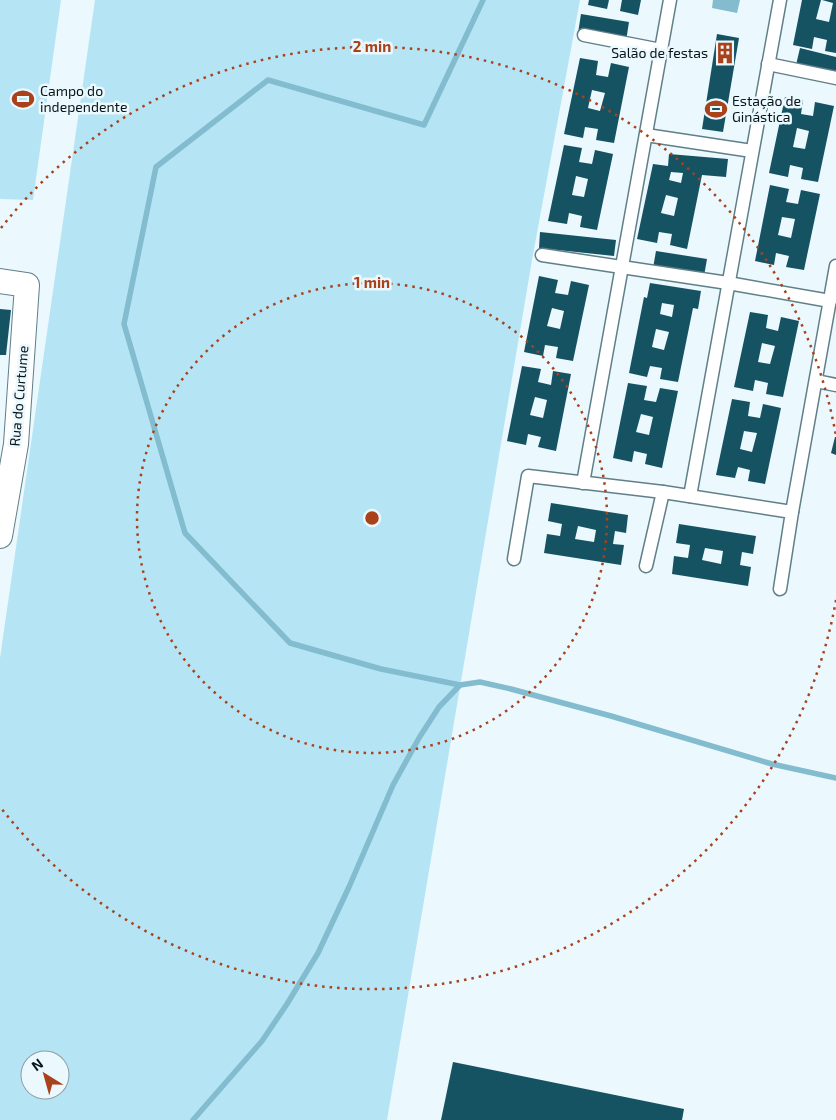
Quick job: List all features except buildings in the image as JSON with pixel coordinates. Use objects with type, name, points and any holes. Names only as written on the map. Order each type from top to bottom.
[{"type":"street","name":"Rua do Curtume","points":[[0,281],[27,285],[16,444],[0,536]]},
{"type":"lane","points":[[583,482],[670,0]]},
{"type":"lane","points":[[690,496],[780,0]]},
{"type":"lane","points":[[584,35],[661,50]]},
{"type":"lane","points":[[768,64],[836,78]]},
{"type":"lane","points":[[646,135],[752,151]]},
{"type":"lane","points":[[542,256],[728,283],[830,301]]},
{"type":"lane","points":[[780,589],[836,266]]},
{"type":"lane","points":[[816,381],[836,385]]},
{"type":"lane","points":[[514,559],[528,476],[663,492],[792,512]]},
{"type":"lane","points":[[646,566],[663,492]]},
{"type":"shaded area","name":"Campo do independente","points":[[0,0],[61,0],[33,200],[0,199]]},
{"type":"shaded area","points":[[95,0],[580,0],[532,260],[387,1120],[0,1120],[0,658]]},
{"type":"shaded area","points":[[713,0],[740,0],[737,13],[712,8]]},
{"type":"waterway","points":[[460,685],[381,669],[290,643],[185,533],[124,324],[156,167],[268,80],[424,125],[483,0]]},
{"type":"waterway","points":[[193,1120],[262,1041],[287,1004],[318,953],[393,785],[439,707],[460,685],[480,682],[511,689],[611,716],[772,764],[836,778]]},
{"type":"place","name":"Salão de festas","points":[[725,53]]},
{"type":"place","name":"Campo do independente","points":[[23,99]]},
{"type":"place","name":"Estação de Ginástica","points":[[716,109]]}]
